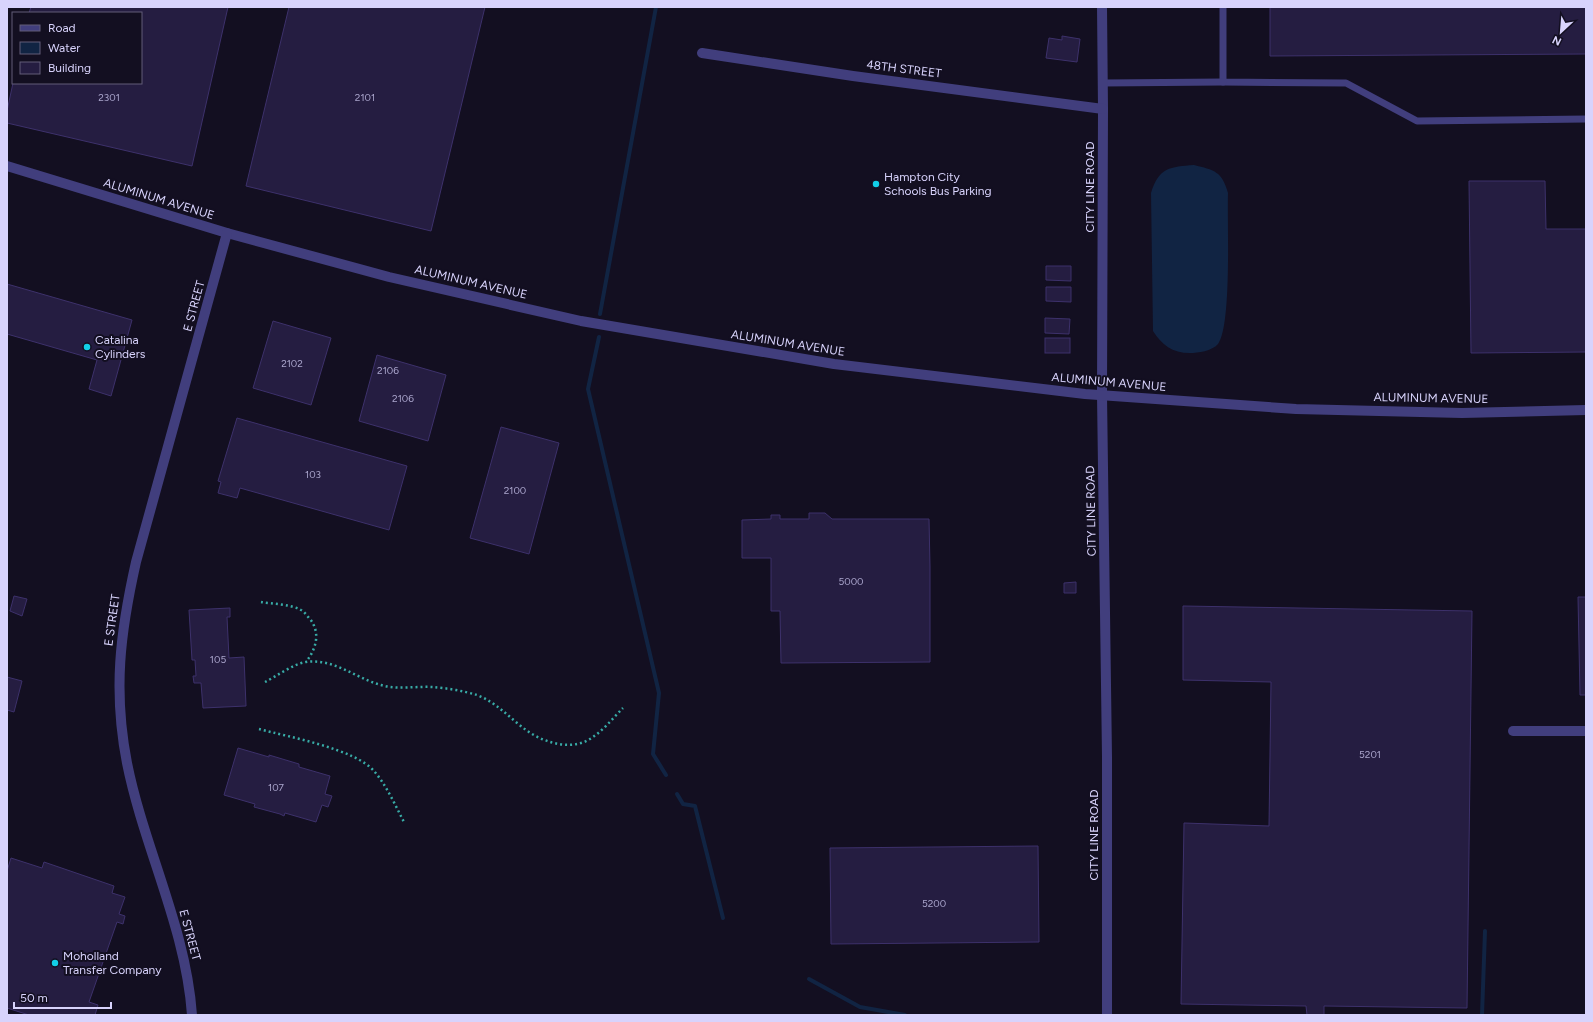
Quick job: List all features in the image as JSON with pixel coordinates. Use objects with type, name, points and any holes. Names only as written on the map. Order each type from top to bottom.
[{"type":"street","name":"CITY LINE ROAD","points":[[1102,7],[1102,395],[1107,742],[1107,1015]]},
{"type":"street","name":"48TH STREET","points":[[702,53],[853,76],[1103,109]]},
{"type":"street","name":"ALUMINUM AVENUE","points":[[7,166],[227,233],[390,277],[582,322],[834,364],[1102,395],[1296,409],[1462,412],[1586,410]]},
{"type":"street","name":"E STREET","points":[[192,1015],[187,976],[179,941],[138,807],[128,765],[120,703],[119,661],[124,616],[136,562],[227,233]]},
{"type":"street","points":[[1513,731],[1586,731]]},
{"type":"lane","points":[[1222,7],[1223,82]]},
{"type":"lane","points":[[1103,83],[1346,83],[1417,121],[1586,119]]},
{"type":"path","points":[[261,602],[293,607],[302,611],[315,626],[317,640],[313,654],[306,662],[265,682]]},
{"type":"path","points":[[306,662],[326,664],[349,670],[380,685],[415,688],[432,687],[478,696],[505,711],[522,728],[542,739],[561,745],[584,742],[601,730],[623,708]]},
{"type":"path","points":[[260,729],[360,759],[374,771],[404,822]]},
{"type":"water","points":[[1194,165],[1212,170],[1220,176],[1228,193],[1227,295],[1222,333],[1218,344],[1209,350],[1184,353],[1168,347],[1153,331],[1151,193],[1154,184],[1166,170]]},
{"type":"building","points":[[31,7],[228,7],[192,166],[7,123],[7,111],[13,84],[142,84],[142,12],[29,12]]},
{"type":"building","points":[[289,7],[485,7],[431,231],[246,186]]},
{"type":"building","points":[[1270,7],[1586,7],[1586,54],[1270,56]]},
{"type":"building","points":[[1062,36],[1080,39],[1077,62],[1046,58],[1049,38],[1062,40]]},
{"type":"building","points":[[1469,181],[1545,181],[1546,229],[1586,229],[1586,352],[1471,353]]},
{"type":"building","points":[[1046,266],[1071,266],[1071,281],[1046,280]]},
{"type":"building","name":"Catalina Cylinders","points":[[7,284],[132,320],[111,396],[89,389],[97,360],[7,334]]},
{"type":"building","points":[[1046,287],[1071,287],[1071,302],[1046,301]]},
{"type":"building","points":[[1045,318],[1070,319],[1069,334],[1045,333]]},
{"type":"building","points":[[273,321],[331,338],[311,405],[253,388]]},
{"type":"building","points":[[1045,338],[1070,338],[1070,353],[1045,353]]},
{"type":"building","points":[[377,355],[446,375],[428,441],[359,421]]},
{"type":"building","points":[[237,418],[407,466],[389,530],[240,488],[237,498],[218,493],[221,482],[218,481]]},
{"type":"building","points":[[501,427],[559,443],[529,554],[470,538]]},
{"type":"building","points":[[809,513],[825,513],[832,519],[929,519],[930,662],[781,663],[780,611],[771,611],[771,558],[742,558],[742,520],[771,519],[771,515],[780,515],[780,519],[809,519]]},
{"type":"building","points":[[1076,582],[1076,593],[1064,593],[1064,583]]},
{"type":"building","points":[[14,596],[27,599],[22,616],[10,611]]},
{"type":"building","points":[[1578,597],[1586,597],[1586,695],[1580,695]]},
{"type":"building","points":[[1183,606],[1472,611],[1467,1008],[1324,1006],[1324,1015],[1307,1015],[1306,1006],[1181,1004],[1184,823],[1269,826],[1271,682],[1183,680]]},
{"type":"building","points":[[230,608],[230,617],[227,617],[229,658],[244,657],[246,706],[203,708],[201,683],[194,683],[193,676],[196,676],[195,660],[192,660],[189,610]]},
{"type":"building","points":[[7,677],[22,681],[14,712],[7,710]]},
{"type":"building","points":[[238,748],[299,764],[299,767],[330,776],[325,794],[332,796],[328,807],[322,805],[316,822],[285,813],[284,816],[254,807],[255,804],[224,795]]},
{"type":"building","points":[[1038,846],[1039,942],[831,944],[830,848]]},
{"type":"building","name":"Moholland Transfer Company","points":[[11,858],[42,868],[44,862],[114,886],[112,893],[125,897],[119,914],[125,916],[123,924],[117,922],[89,1002],[98,1005],[95,1015],[29,1015],[7,1008],[7,871]]},
{"type":"waterway","points":[[600,314],[656,7]]},
{"type":"waterway","points":[[599,337],[588,389],[659,693],[653,754],[666,775]]},
{"type":"waterway","points":[[677,794],[683,804],[695,806],[723,918]]},
{"type":"waterway","points":[[1482,1015],[1485,931]]},
{"type":"waterway","points":[[809,979],[860,1007],[905,1015]]},
{"type":"place","name":"Hampton City Schools Bus Parking","points":[[876,184]]},
{"type":"place","name":"Catalina Cylinders","points":[[87,347]]},
{"type":"place","name":"Moholland Transfer Company","points":[[55,963]]}]
